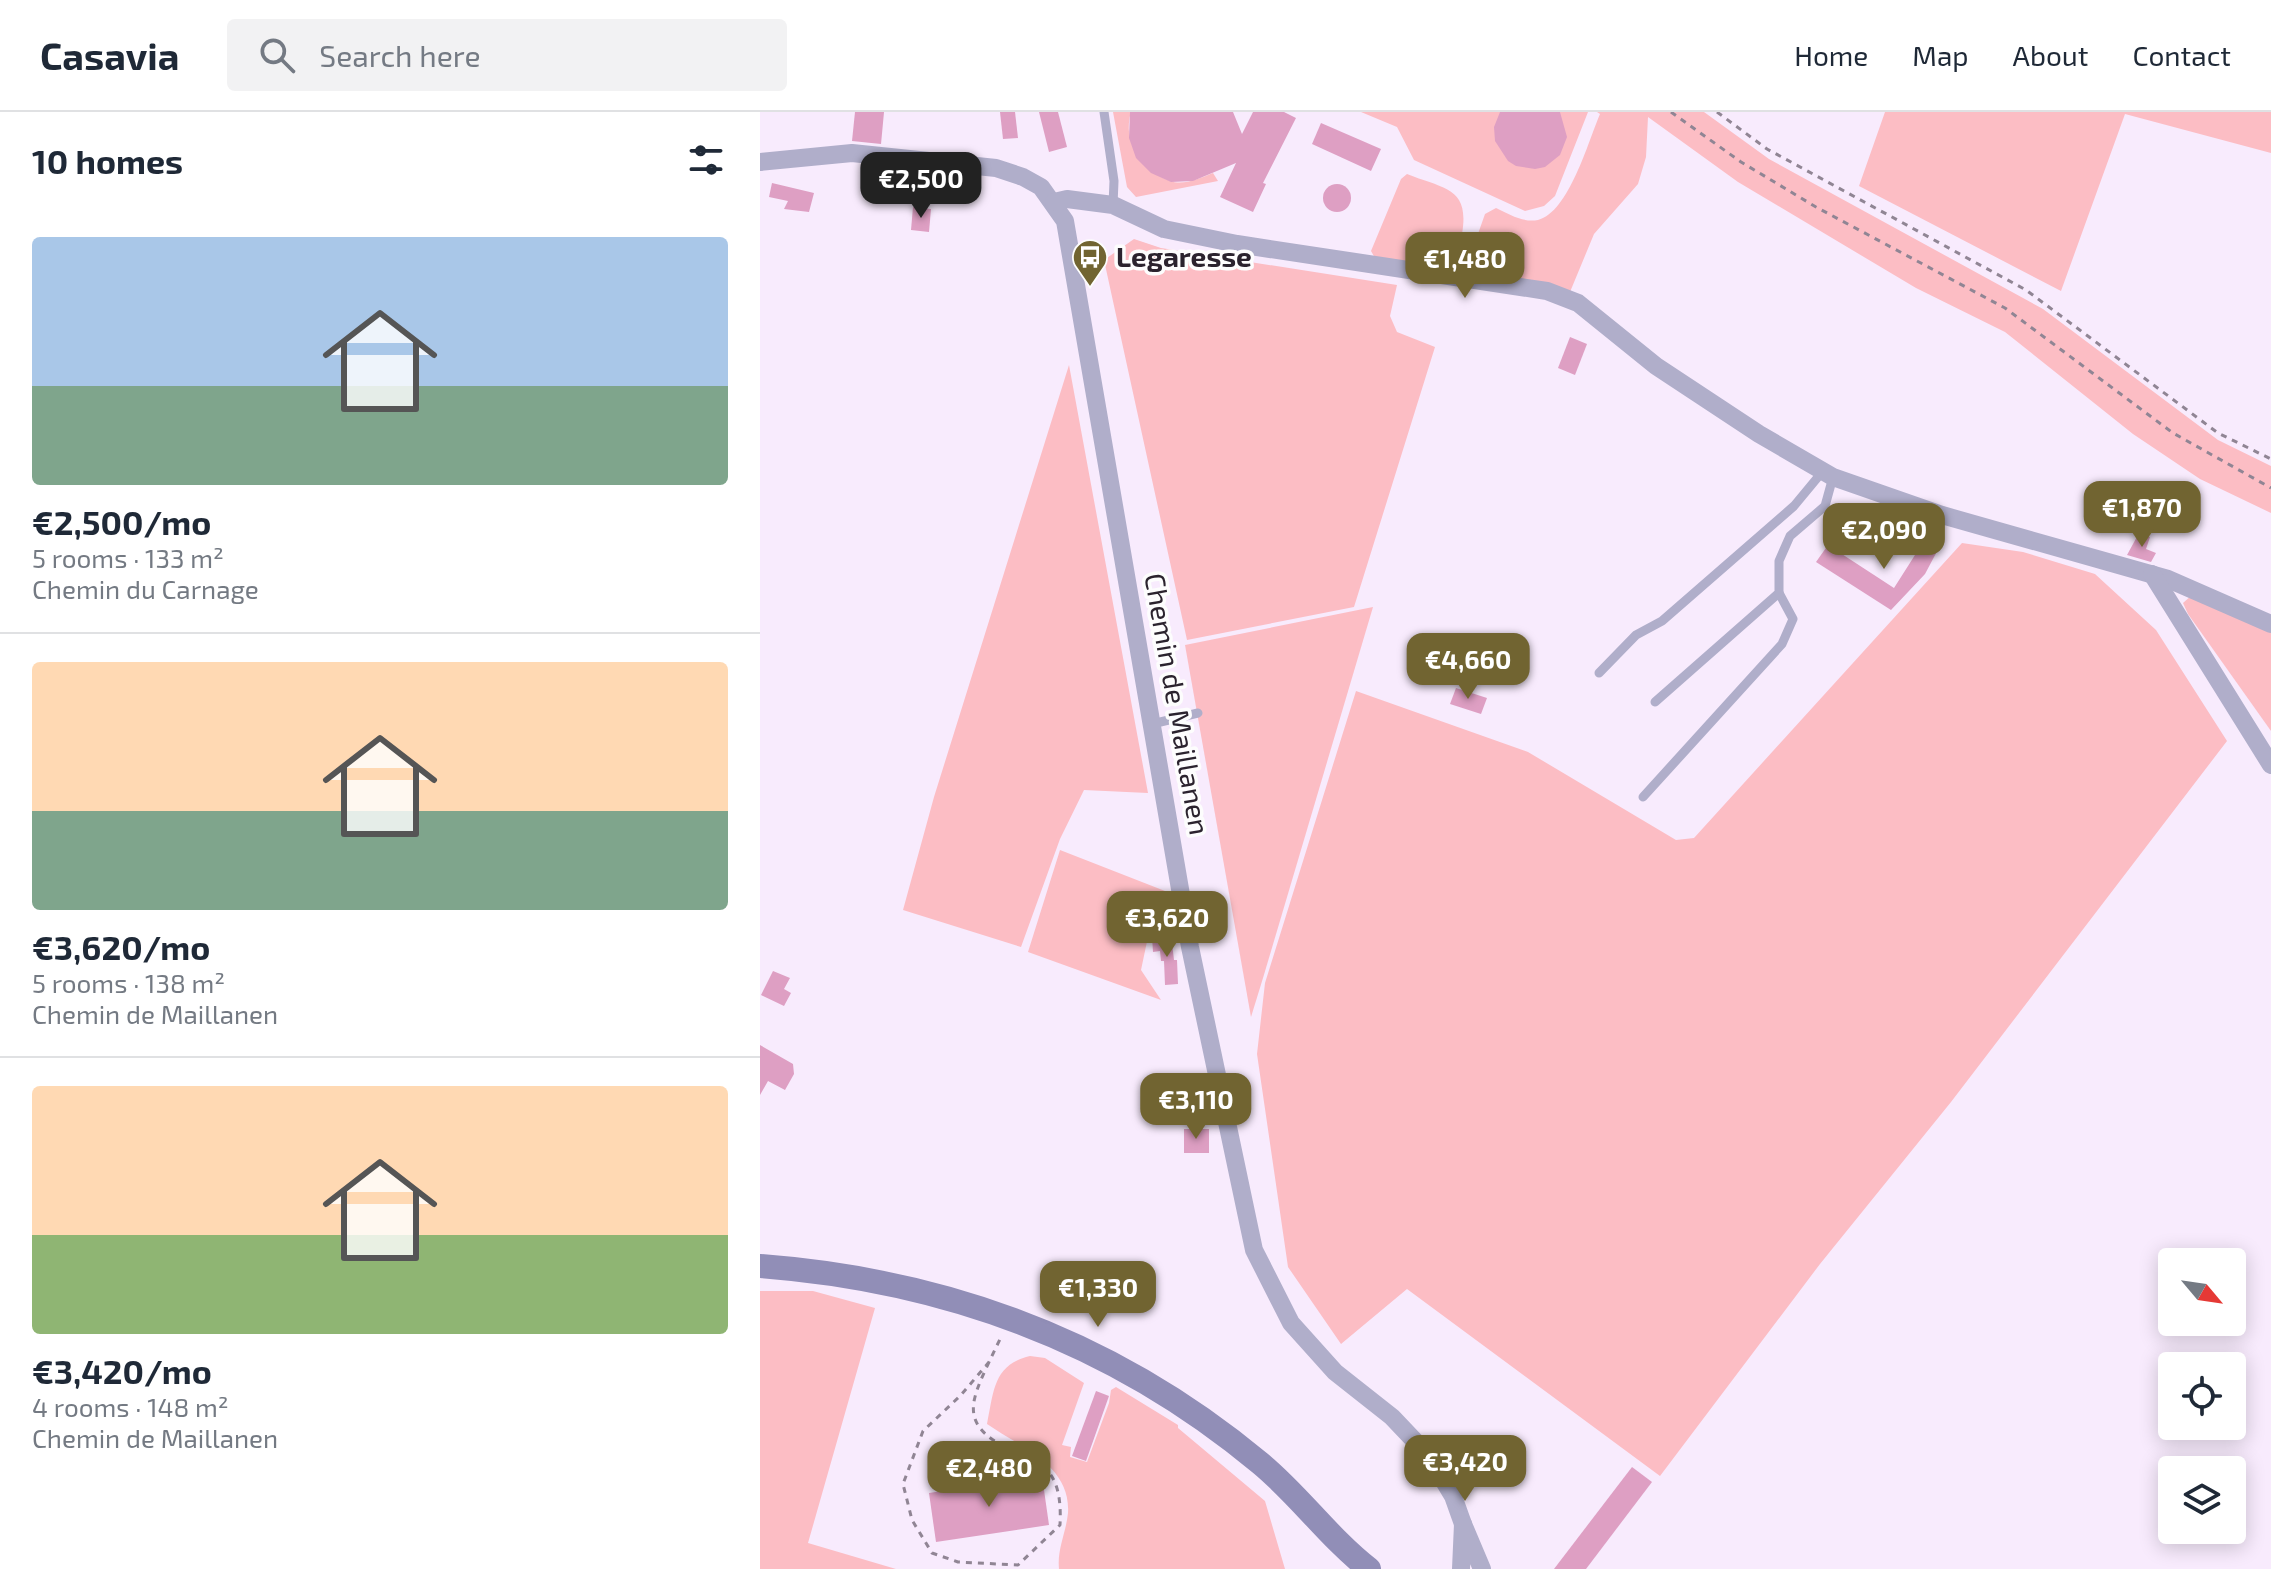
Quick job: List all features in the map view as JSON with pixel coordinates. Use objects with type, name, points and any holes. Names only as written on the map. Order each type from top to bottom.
[{"type":"main road","points":[[760,1266],[837,1273],[900,1284],[1010,1317],[1080,1346],[1206,1420],[1262,1464],[1362,1565]]},
{"type":"street","points":[[760,162],[852,153],[966,163],[1023,177],[1041,187],[1054,202],[1067,199],[1113,205],[1164,229],[1547,291],[1578,303],[1656,366],[1759,434],[1828,474],[1942,515],[2152,574],[2271,624]]},
{"type":"street","name":"Chemin de Maillanen","points":[[1054,202],[1065,221],[1074,260],[1190,947],[1254,1250],[1291,1323],[1335,1372],[1392,1417],[1429,1456],[1453,1496],[1482,1569]]},
{"type":"street","points":[[2152,574],[2271,765]]},
{"type":"street","points":[[1461,1569],[1463,1524]]},
{"type":"lane","points":[[1104,112],[1114,181],[1113,205]]},
{"type":"lane","points":[[1643,797],[1782,644],[1793,619],[1779,593],[1779,561],[1790,536],[1825,506],[1828,474]]},
{"type":"lane","points":[[1599,673],[1636,635],[1662,621],[1828,474]]},
{"type":"lane","points":[[1655,702],[1779,593]]},
{"type":"lane","points":[[1152,724],[1198,713]]},
{"type":"path","points":[[1671,112],[1741,162],[1816,207],[2005,308],[2173,433],[2271,488]]},
{"type":"path","points":[[1717,112],[1767,149],[2026,290],[2218,433],[2271,459]]},
{"type":"path","points":[[989,1362],[961,1395],[923,1431],[903,1484],[912,1520],[932,1553],[958,1562],[1018,1565],[1060,1525],[1061,1499],[1045,1468],[1000,1446],[977,1421],[973,1400],[1010,1317]]},
{"type":"shaded area","points":[[1113,112],[1131,112],[1129,134],[1132,144],[1136,154],[1150,170],[1170,181],[1181,183],[1213,173],[1218,181],[1136,197],[1127,187]]},
{"type":"shaded area","points":[[1361,112],[1588,112],[1555,196],[1544,206],[1525,211],[1414,160],[1397,127]]},
{"type":"shaded area","points":[[1597,112],[1704,112],[1769,159],[2043,309],[2218,440],[2271,466],[2271,513],[2200,479],[2133,434],[2005,332],[1916,288],[1738,182],[1648,117],[1646,157],[1638,184],[1594,234],[1570,292],[1375,258],[1371,251],[1401,179],[1407,174],[1443,187],[1458,198],[1462,207],[1462,234],[1450,232],[1447,239],[1473,248],[1485,214],[1496,208],[1527,220],[1538,220],[1549,214],[1559,204],[1576,174],[1600,114]]},
{"type":"shaded area","points":[[1885,112],[2271,112],[2271,153],[2125,114],[2061,291],[1859,186]]},
{"type":"shaded area","points":[[1134,239],[1161,248],[1397,285],[1390,316],[1397,332],[1435,347],[1354,607],[1187,640],[1104,260]]},
{"type":"shaded area","points":[[1069,365],[1148,793],[1084,790],[1060,839],[1021,947],[903,910],[934,797]]},
{"type":"shaded area","points":[[1962,543],[2023,552],[2095,574],[2156,630],[2227,741],[1951,1102],[1820,1264],[1660,1476],[1407,1289],[1341,1344],[1288,1267],[1257,1054],[1265,983],[1356,691],[1528,752],[1676,840],[1694,838]]},
{"type":"shaded area","points":[[2192,595],[2271,632],[2271,731],[2188,614],[2183,603]]},
{"type":"shaded area","points":[[1373,607],[1263,978],[1251,1017],[1185,645]]},
{"type":"shaded area","points":[[1060,850],[1165,891],[1170,914],[1157,915],[1140,910],[1134,892],[1126,910],[1149,932],[1141,970],[1161,1000],[1028,952]]},
{"type":"shaded area","points":[[760,1291],[813,1291],[875,1308],[808,1543],[896,1569],[760,1569]]},
{"type":"shaded area","points":[[1030,1356],[1045,1358],[1084,1383],[1062,1445],[1071,1447],[1070,1457],[1087,1462],[1111,1390],[1116,1387],[1178,1425],[1265,1501],[1285,1569],[1059,1569],[1068,1513],[1067,1496],[1061,1482],[1041,1459],[987,1424],[994,1390],[1002,1373],[1018,1360]]},
{"type":"building","points":[[855,112],[884,112],[881,144],[852,141]]},
{"type":"building","points":[[1000,112],[1015,112],[1018,138],[1003,139]]},
{"type":"building","points":[[1039,112],[1058,112],[1067,147],[1049,152]]},
{"type":"building","points":[[1130,112],[1233,112],[1242,134],[1253,112],[1284,112],[1296,118],[1263,183],[1266,184],[1253,212],[1220,197],[1236,163],[1193,181],[1171,182],[1151,173],[1136,158],[1129,138]]},
{"type":"building","points":[[1500,112],[1560,112],[1567,137],[1560,155],[1545,167],[1535,169],[1516,166],[1508,161],[1495,141],[1494,127]]},
{"type":"building","points":[[1321,123],[1381,149],[1371,171],[1312,144]]},
{"type":"building","points":[[772,183],[814,193],[809,212],[784,209],[788,201],[769,197]]},
{"type":"building","points":[[1337,184],[1347,188],[1351,198],[1347,208],[1337,212],[1327,208],[1323,198],[1327,188]]},
{"type":"building","points":[[913,207],[931,209],[929,232],[911,230]]},
{"type":"building","points":[[1570,337],[1587,344],[1575,375],[1558,368]]},
{"type":"building","points":[[1921,530],[1942,542],[1925,574],[1891,610],[1816,562],[1828,545],[1894,588],[1915,555],[1909,551]]},
{"type":"building","points":[[2139,533],[2150,537],[2146,549],[2156,553],[2151,562],[2127,555]]},
{"type":"building","points":[[1456,688],[1487,698],[1481,714],[1450,704]]},
{"type":"building","points":[[1166,936],[1167,943],[1172,943],[1174,960],[1177,960],[1178,984],[1165,985],[1164,961],[1161,961],[1160,951],[1153,952],[1152,937]]},
{"type":"building","points":[[773,971],[790,978],[784,989],[791,993],[784,1006],[761,995]]},
{"type":"building","points":[[760,1045],[793,1064],[794,1074],[785,1090],[768,1081],[760,1095]]},
{"type":"building","points":[[1184,1129],[1209,1129],[1209,1153],[1184,1153]]},
{"type":"building","points":[[1096,1391],[1109,1396],[1086,1461],[1072,1456]]},
{"type":"building","points":[[1632,1467],[1652,1482],[1586,1569],[1554,1569]]},
{"type":"building","points":[[1042,1476],[1049,1525],[936,1542],[929,1493]]},
{"type":"place","name":"Legaresse","points":[[1090,288]]}]
